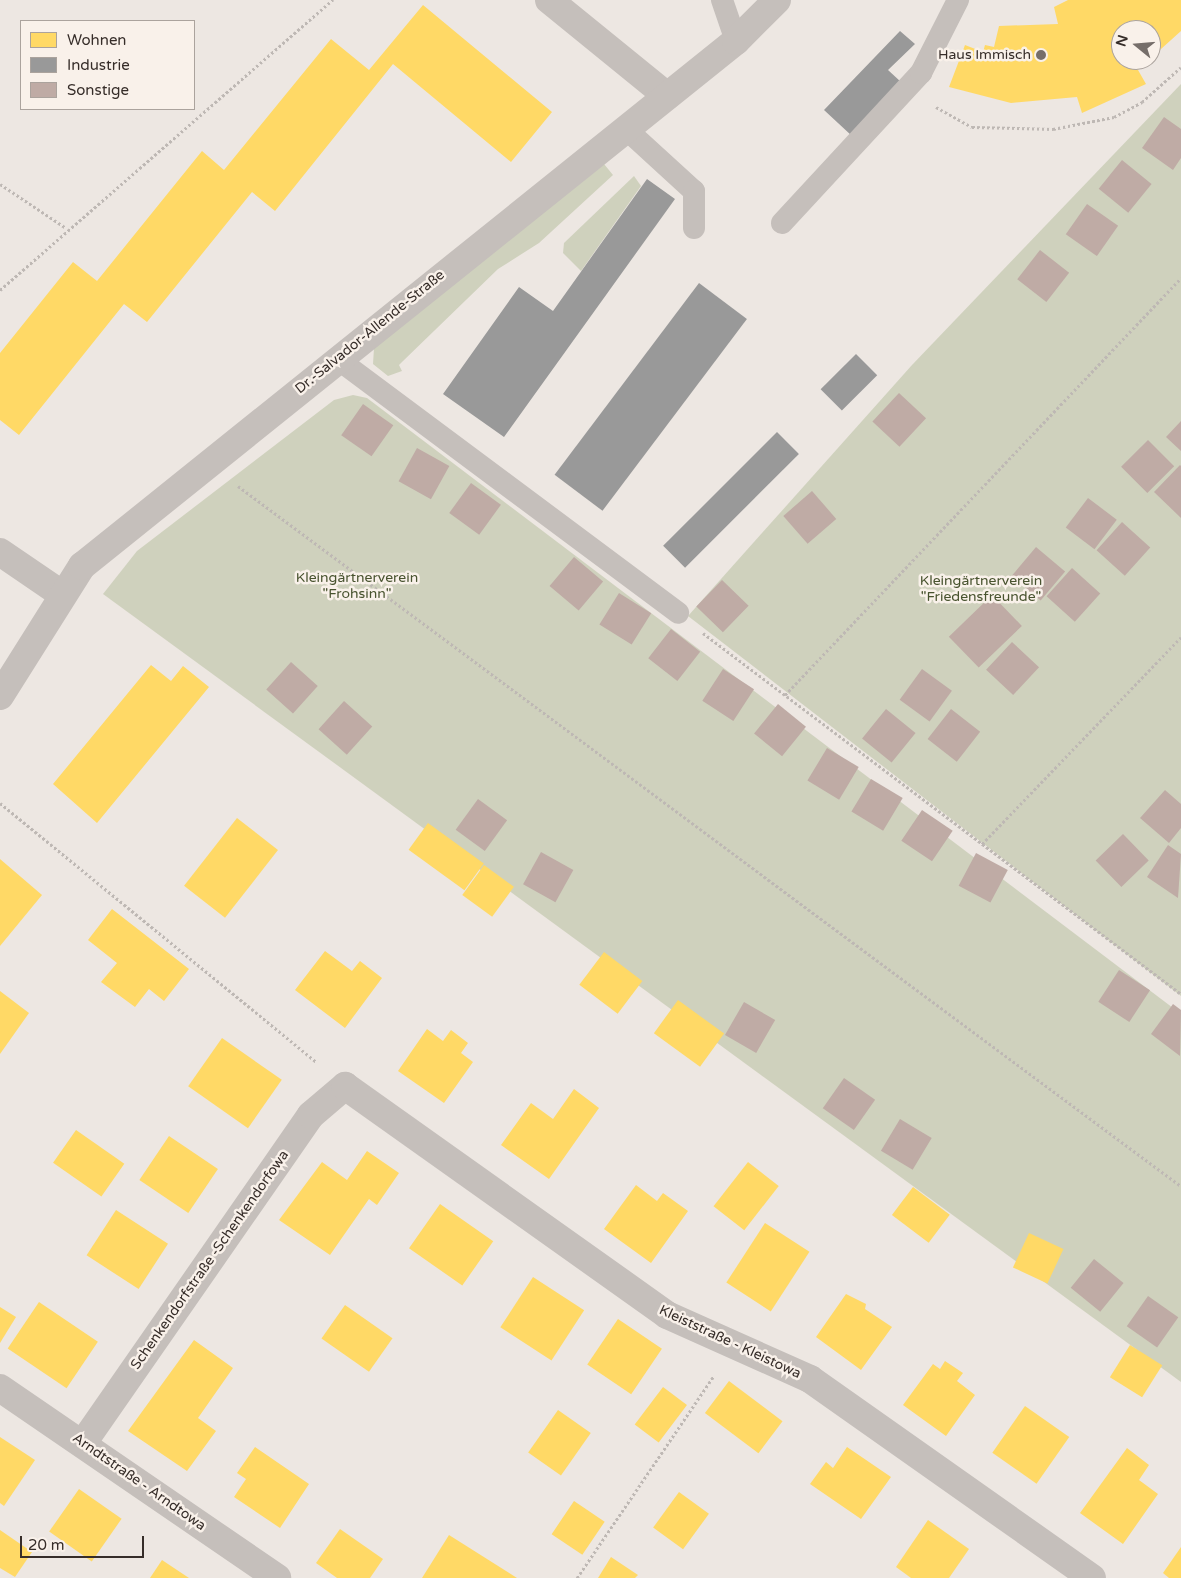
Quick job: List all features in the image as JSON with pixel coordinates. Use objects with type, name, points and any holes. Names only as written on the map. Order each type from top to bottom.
[{"type":"street","points":[[548,0],[667,96]]},
{"type":"street","name":"Dr.-Salvador-Allende-Straße","points":[[0,696],[82,566],[736,41],[777,0]]},
{"type":"street","points":[[0,552],[63,595]]},
{"type":"street","name":"Kleiststraße - Kleistowa","points":[[346,1086],[667,1315],[810,1379],[1092,1578]]},
{"type":"street","name":"Schenkendorfstraße -Schenkendorfowa","points":[[83,1443],[311,1114],[346,1086]]},
{"type":"street","name":"Arndtstraße - Arndtowa","points":[[0,1388],[83,1443],[276,1578]]},
{"type":"lane","points":[[722,0],[736,41]]},
{"type":"lane","points":[[782,223],[921,73],[958,0]]},
{"type":"lane","points":[[626,129],[694,191],[694,228]]},
{"type":"lane","points":[[339,360],[678,613]]},
{"type":"path","points":[[0,290],[66,228],[333,0]]},
{"type":"path","points":[[921,73],[925,92],[946,115],[972,127],[1027,131],[1114,117],[1142,102],[1181,67]]},
{"type":"path","points":[[0,184],[66,228]]},
{"type":"path","points":[[785,695],[1181,278]]},
{"type":"path","points":[[243,490],[1181,1186]]},
{"type":"path","points":[[678,613],[1181,994]]},
{"type":"path","points":[[982,844],[1181,637]]},
{"type":"path","points":[[0,803],[346,1086]]},
{"type":"path","points":[[577,1578],[734,1346]]},
{"type":"green space","name":"Kleingärtnerverein \"Friedensfreunde\"","points":[[1181,84],[1181,996],[688,616],[912,365]]},
{"type":"green space","points":[[604,164],[613,175],[539,243],[498,269],[399,365],[402,371],[388,376],[373,364],[374,348]]},
{"type":"green space","points":[[634,176],[641,186],[581,271],[563,253],[564,243]]},
{"type":"green space","name":"Kleingärtnerverein \"Frohsinn\"","points":[[353,395],[367,398],[1181,1014],[1181,1382],[103,594],[137,551],[334,400]]},
{"type":"building: Wohnen","name":"Haus Immisch","points":[[1068,0],[1181,0],[1181,31],[1161,49],[1161,20],[1111,20],[1111,70],[1138,70],[1146,84],[1082,113],[1077,97],[1011,103],[949,87],[965,45],[983,52],[985,45],[994,47],[999,26],[1058,24],[1054,7]]},
{"type":"building: Wohnen","points":[[423,5],[552,112],[511,162],[393,64],[275,211],[252,192],[147,322],[124,304],[19,435],[0,420],[0,353],[73,262],[97,281],[202,151],[224,170],[331,39],[369,70]]},
{"type":"building: Wohnen","points":[[151,665],[171,681],[183,666],[209,687],[97,823],[53,784]]},
{"type":"building: Wohnen","points":[[237,818],[278,850],[225,918],[184,886]]},
{"type":"building: Wohnen","points":[[428,823],[484,864],[464,890],[409,850]]},
{"type":"building: Wohnen","points":[[0,859],[42,895],[0,946]]},
{"type":"building: Wohnen","points":[[484,865],[514,887],[492,917],[462,895]]},
{"type":"building: Wohnen","points":[[112,909],[189,969],[164,1001],[149,989],[135,1007],[101,982],[117,963],[88,940]]},
{"type":"building: Wohnen","points":[[325,951],[352,971],[360,961],[382,978],[345,1028],[295,990]]},
{"type":"building: Wohnen","points":[[604,952],[642,981],[618,1014],[579,985]]},
{"type":"building: Wohnen","points":[[0,991],[29,1013],[0,1054]]},
{"type":"building: Wohnen","points":[[678,1000],[724,1034],[700,1067],[654,1033]]},
{"type":"building: Wohnen","points":[[427,1029],[443,1041],[451,1030],[468,1043],[461,1053],[473,1062],[444,1103],[398,1071]]},
{"type":"building: Wohnen","points":[[222,1038],[282,1080],[248,1128],[188,1086]]},
{"type":"building: Wohnen","points":[[574,1089],[599,1108],[549,1179],[501,1145],[531,1103],[553,1119]]},
{"type":"building: Wohnen","points":[[76,1130],[124,1164],[101,1197],[53,1163]]},
{"type":"building: Wohnen","points":[[169,1136],[218,1169],[188,1213],[139,1180]]},
{"type":"building: Wohnen","points":[[367,1151],[399,1173],[377,1205],[369,1199],[330,1255],[279,1220],[322,1162],[347,1180]]},
{"type":"building: Wohnen","points":[[748,1162],[779,1186],[744,1230],[714,1206]]},
{"type":"building: Wohnen","points":[[636,1185],[657,1201],[663,1193],[688,1211],[651,1263],[604,1229]]},
{"type":"building: Wohnen","points":[[913,1187],[950,1215],[929,1243],[892,1215]]},
{"type":"building: Wohnen","points":[[440,1204],[493,1241],[462,1286],[409,1248]]},
{"type":"building: Wohnen","points":[[116,1210],[168,1244],[139,1289],[87,1255]]},
{"type":"building: Wohnen","points":[[765,1223],[809,1252],[771,1311],[726,1283]]},
{"type":"building: Wohnen","points":[[1029,1233],[1063,1249],[1047,1283],[1013,1267]]},
{"type":"building: Wohnen","points":[[533,1277],[584,1310],[551,1361],[500,1327]]},
{"type":"building: Wohnen","points":[[846,1294],[866,1304],[865,1309],[892,1327],[861,1370],[816,1337]]},
{"type":"building: Wohnen","points":[[39,1302],[98,1342],[67,1388],[8,1348]]},
{"type":"building: Wohnen","points":[[345,1305],[393,1338],[369,1372],[321,1339]]},
{"type":"building: Wohnen","points":[[0,1307],[16,1317],[0,1343]]},
{"type":"building: Wohnen","points":[[618,1319],[662,1349],[631,1394],[587,1365]]},
{"type":"building: Wohnen","points":[[194,1340],[233,1368],[198,1418],[216,1431],[187,1471],[128,1431]]},
{"type":"building: Wohnen","points":[[1130,1345],[1162,1365],[1142,1397],[1110,1377]]},
{"type":"building: Wohnen","points":[[945,1361],[963,1373],[957,1381],[975,1395],[946,1436],[903,1405],[933,1364],[940,1369]]},
{"type":"building: Wohnen","points":[[729,1381],[783,1421],[758,1453],[705,1413]]},
{"type":"building: Wohnen","points":[[663,1387],[687,1405],[659,1443],[635,1425]]},
{"type":"building: Wohnen","points":[[1025,1406],[1069,1437],[1037,1484],[992,1453]]},
{"type":"building: Wohnen","points":[[558,1410],[591,1433],[561,1476],[528,1453]]},
{"type":"building: Wohnen","points":[[0,1437],[35,1460],[4,1506],[0,1503]]},
{"type":"building: Wohnen","points":[[255,1447],[309,1484],[280,1528],[234,1497],[246,1479],[237,1473]]},
{"type":"building: Wohnen","points":[[847,1447],[891,1477],[861,1519],[810,1484],[826,1462],[833,1468]]},
{"type":"building: Wohnen","points":[[1127,1448],[1149,1465],[1139,1480],[1158,1494],[1123,1544],[1080,1513]]},
{"type":"building: Wohnen","points":[[79,1489],[122,1519],[92,1561],[49,1532]]},
{"type":"building: Wohnen","points":[[679,1492],[709,1514],[683,1549],[653,1528]]},
{"type":"building: Wohnen","points":[[574,1501],[605,1522],[582,1555],[552,1534]]},
{"type":"building: Wohnen","points":[[928,1520],[969,1549],[949,1578],[911,1578],[896,1567]]},
{"type":"building: Wohnen","points":[[340,1529],[383,1559],[370,1578],[337,1578],[316,1563]]},
{"type":"building: Wohnen","points":[[0,1530],[32,1552],[15,1577],[0,1568]]},
{"type":"building: Wohnen","points":[[449,1535],[517,1578],[422,1578]]},
{"type":"building: Wohnen","points":[[1181,1547],[1181,1578],[1169,1578],[1163,1573]]},
{"type":"building: Wohnen","points":[[611,1557],[638,1575],[635,1578],[598,1578]]},
{"type":"building: Wohnen","points":[[162,1560],[189,1578],[150,1578]]},
{"type":"building: Industrie","points":[[900,31],[915,44],[888,70],[901,82],[852,136],[824,110]]},
{"type":"building: Industrie","points":[[647,179],[675,199],[504,437],[443,394],[519,287],[553,311]]},
{"type":"building: Industrie","points":[[699,283],[747,319],[602,511],[555,475]]},
{"type":"building: Industrie","points":[[856,354],[877,375],[842,411],[821,389]]},
{"type":"building: Industrie","points":[[777,432],[799,454],[685,568],[663,546]]},
{"type":"building: Sonstige","points":[[1164,117],[1181,129],[1181,158],[1173,170],[1142,148]]},
{"type":"building: Sonstige","points":[[1122,160],[1152,184],[1128,213],[1099,189]]},
{"type":"building: Sonstige","points":[[1087,204],[1118,226],[1097,256],[1066,234]]},
{"type":"building: Sonstige","points":[[1040,250],[1069,273],[1046,302],[1017,279]]},
{"type":"building: Sonstige","points":[[899,393],[926,418],[899,447],[872,422]]},
{"type":"building: Sonstige","points":[[363,404],[393,425],[372,456],[341,435]]},
{"type":"building: Sonstige","points":[[1181,421],[1181,451],[1166,437]]},
{"type":"building: Sonstige","points":[[1148,440],[1174,466],[1147,493],[1121,467]]},
{"type":"building: Sonstige","points":[[417,448],[449,466],[431,499],[399,481]]},
{"type":"building: Sonstige","points":[[1181,466],[1181,518],[1154,492]]},
{"type":"building: Sonstige","points":[[471,483],[501,505],[479,535],[449,513]]},
{"type":"building: Sonstige","points":[[812,491],[836,519],[808,544],[783,516]]},
{"type":"building: Sonstige","points":[[1088,498],[1117,520],[1094,549],[1066,528]]},
{"type":"building: Sonstige","points":[[1122,522],[1150,547],[1125,576],[1097,550]]},
{"type":"building: Sonstige","points":[[1036,547],[1065,571],[1041,601],[1012,576]]},
{"type":"building: Sonstige","points":[[574,557],[603,581],[579,611],[550,586]]},
{"type":"building: Sonstige","points":[[1072,568],[1100,593],[1075,622],[1047,596]]},
{"type":"building: Sonstige","points":[[722,580],[749,606],[723,632],[696,607]]},
{"type":"building: Sonstige","points":[[619,593],[651,613],[632,645],[599,624]]},
{"type":"building: Sonstige","points":[[992,595],[1022,626],[979,668],[949,637]]},
{"type":"building: Sonstige","points":[[671,629],[700,652],[677,681],[648,658]]},
{"type":"building: Sonstige","points":[[1012,642],[1039,667],[1013,695],[986,670]]},
{"type":"building: Sonstige","points":[[291,662],[318,686],[293,714],[266,689]]},
{"type":"building: Sonstige","points":[[723,669],[754,689],[733,721],[702,701]]},
{"type":"building: Sonstige","points":[[922,669],[952,691],[930,721],[900,700]]},
{"type":"building: Sonstige","points":[[344,701],[372,726],[347,755],[319,729]]},
{"type":"building: Sonstige","points":[[778,704],[806,727],[782,756],[754,734]]},
{"type":"building: Sonstige","points":[[886,709],[916,733],[892,762],[862,739]]},
{"type":"building: Sonstige","points":[[951,709],[980,732],[957,762],[928,739]]},
{"type":"building: Sonstige","points":[[827,748],[859,767],[839,800],[807,781]]},
{"type":"building: Sonstige","points":[[871,779],[903,798],[883,831],[851,812]]},
{"type":"building: Sonstige","points":[[1165,790],[1181,804],[1181,828],[1169,843],[1140,818]]},
{"type":"building: Sonstige","points":[[478,799],[507,820],[485,851],[456,830]]},
{"type":"building: Sonstige","points":[[922,810],[953,831],[932,861],[901,841]]},
{"type":"building: Sonstige","points":[[1123,834],[1149,861],[1121,887],[1096,860]]},
{"type":"building: Sonstige","points":[[1168,845],[1181,854],[1178,898],[1147,877]]},
{"type":"building: Sonstige","points":[[541,852],[573,870],[555,902],[523,884]]},
{"type":"building: Sonstige","points":[[976,853],[1008,870],[990,903],[959,886]]},
{"type":"building: Sonstige","points":[[1119,970],[1150,990],[1129,1022],[1098,1002]]},
{"type":"building: Sonstige","points":[[744,1002],[775,1020],[756,1053],[725,1035]]},
{"type":"building: Sonstige","points":[[1173,1004],[1181,1010],[1180,1056],[1151,1034]]},
{"type":"building: Sonstige","points":[[844,1078],[875,1100],[854,1130],[823,1108]]},
{"type":"building: Sonstige","points":[[900,1119],[932,1138],[913,1170],[881,1151]]},
{"type":"building: Sonstige","points":[[1094,1259],[1124,1283],[1100,1312],[1071,1288]]},
{"type":"building: Sonstige","points":[[1148,1296],[1178,1317],[1157,1348],[1127,1326]]},
{"type":"place","name":"Haus Immisch","points":[[1041,55]]}]
